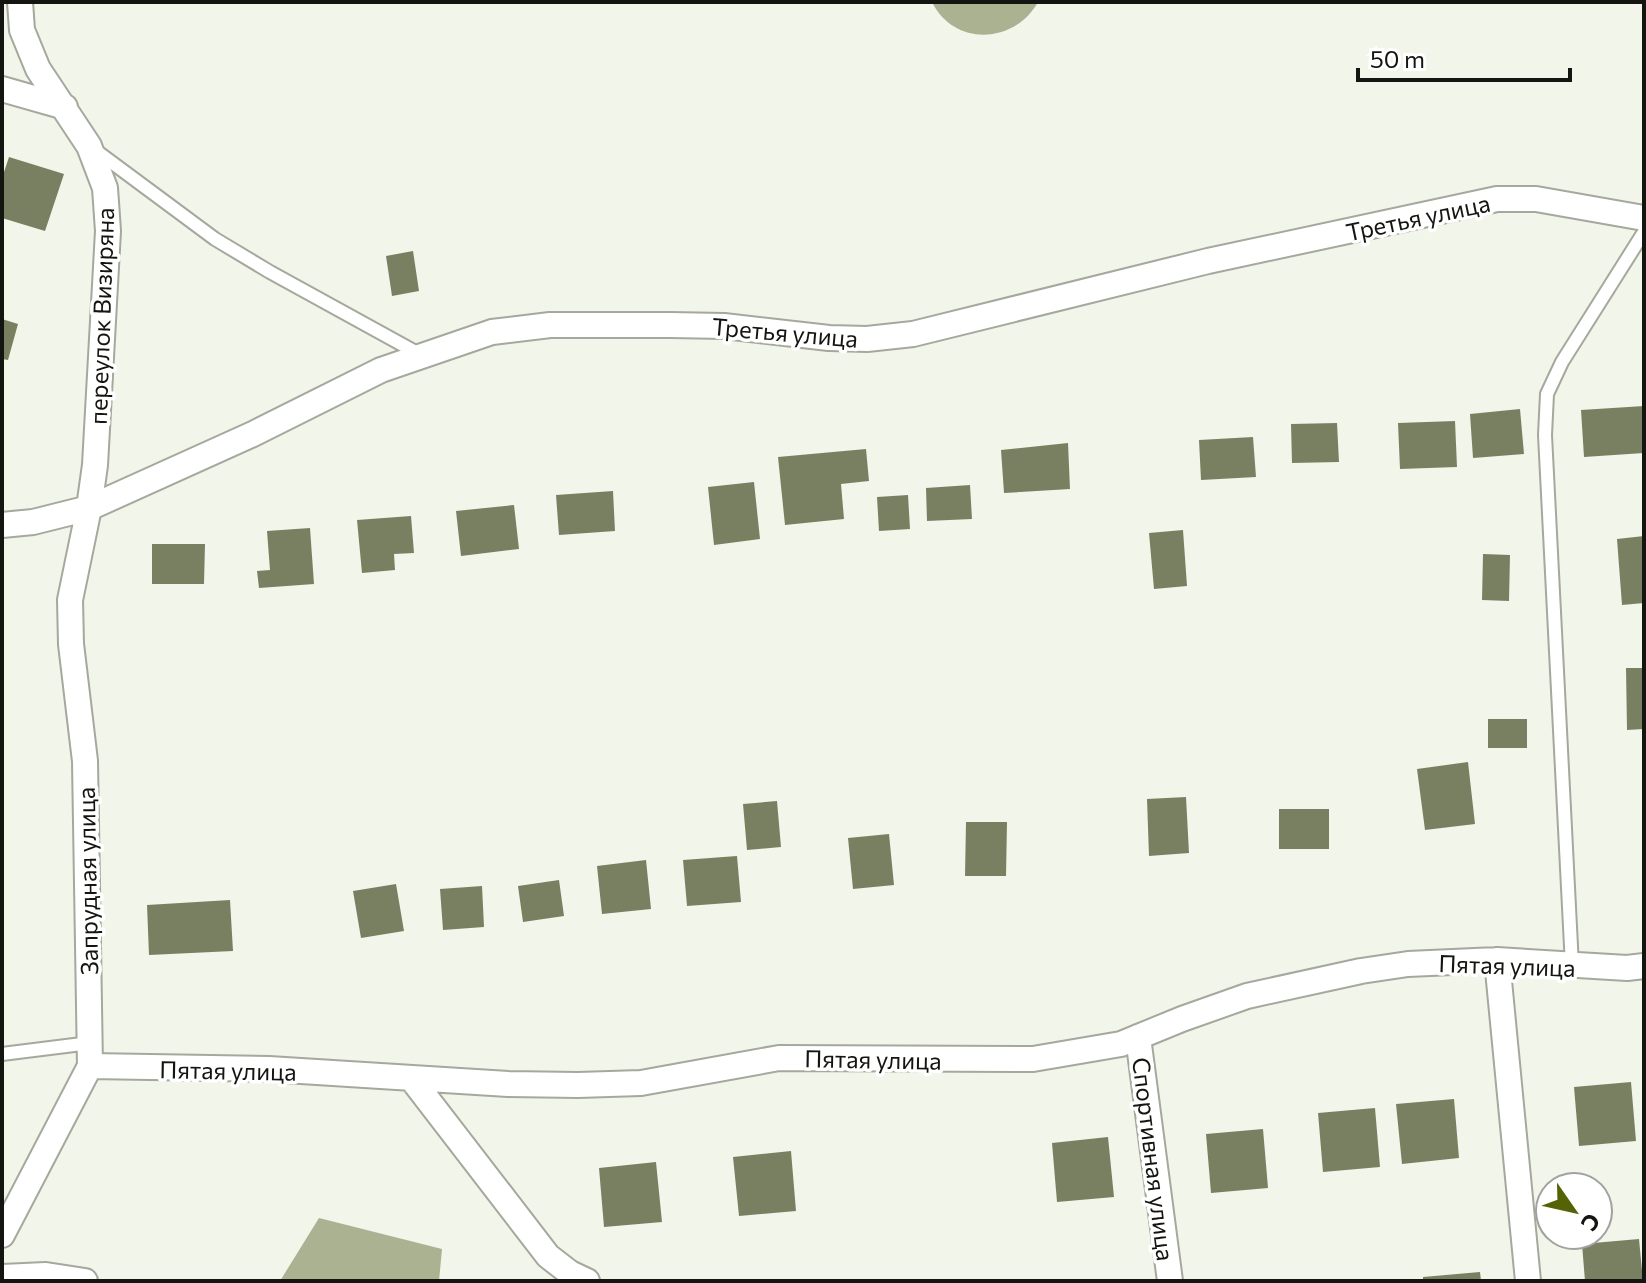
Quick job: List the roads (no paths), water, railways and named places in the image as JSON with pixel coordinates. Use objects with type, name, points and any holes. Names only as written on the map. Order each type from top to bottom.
[{"type":"street","name":"переулок Визиряна","points":[[20,2],[22,30],[38,69],[89,146],[105,188],[108,231],[96,450],[89,508]]},
{"type":"street","points":[[2,89],[65,107]]},
{"type":"street","name":"Третья улица","points":[[2,525],[33,522],[89,508],[253,434],[381,370],[492,332],[550,325],[724,326],[855,339],[913,334],[1208,261],[1497,199],[1536,199],[1644,218]]},
{"type":"street","name":"Запрудная улица","points":[[2,1235],[90,1054],[85,761],[71,644],[70,600],[89,508]]},
{"type":"street","points":[[1497,960],[1528,1281]]},
{"type":"street","name":"Пятая улица","points":[[90,1054],[508,1084],[641,1083],[779,1058],[1033,1059],[1081,1053],[1121,1044],[1247,996],[1408,964],[1497,960],[1572,966],[1644,966]]},
{"type":"street","name":"Спортивная улица","points":[[1138,1037],[1170,1281]]},
{"type":"street","points":[[411,1078],[548,1256],[570,1273],[587,1281]]},
{"type":"street","points":[[2,1277],[46,1275],[85,1281]]},
{"type":"lane","points":[[89,146],[215,239],[421,355]]},
{"type":"lane","points":[[1572,966],[1545,435],[1547,394],[1585,321],[1644,232]]},
{"type":"lane","points":[[2,1054],[90,1054]]}]
